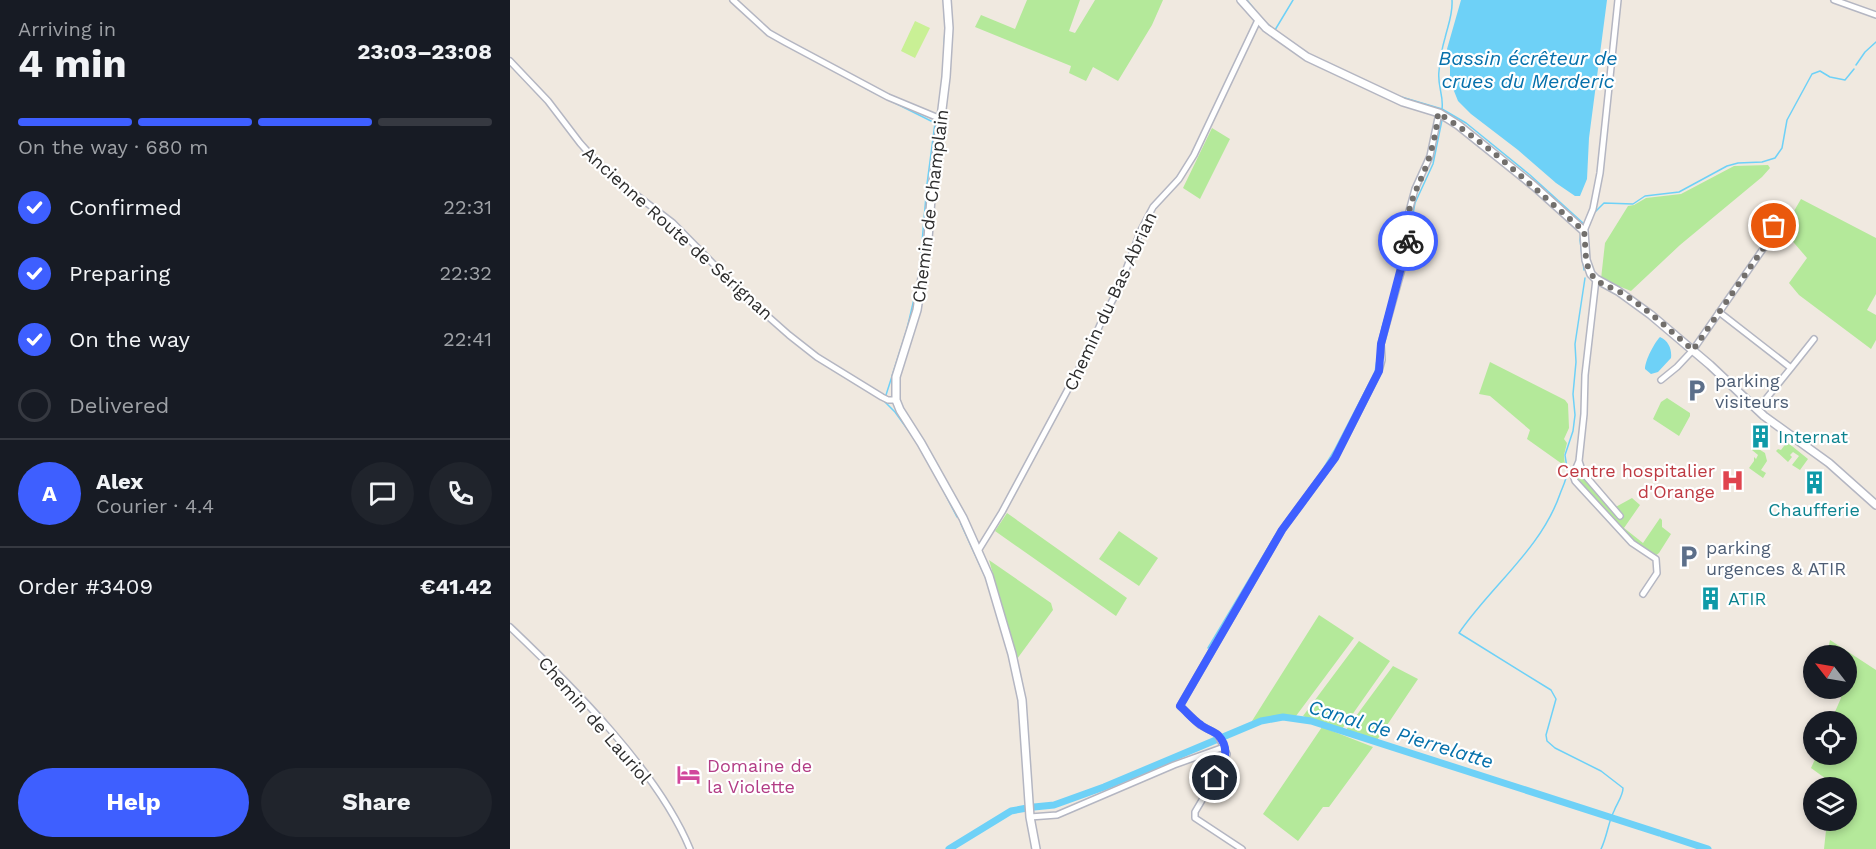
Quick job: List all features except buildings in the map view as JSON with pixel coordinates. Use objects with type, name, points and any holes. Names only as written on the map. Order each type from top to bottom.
[{"type":"street","points":[[733,0],[769,33],[888,97],[941,119]]},
{"type":"street","name":"Chemin de Champlain","points":[[896,400],[896,377],[917,310],[922,284],[948,60],[947,0]]},
{"type":"street","points":[[1241,0],[1258,20],[1288,45],[1322,65],[1403,102],[1438,113],[1488,148],[1582,230],[1586,260],[1591,274],[1596,279],[1618,291],[1651,315],[1693,350],[1757,410],[1829,463],[1876,505]]},
{"type":"street","points":[[1582,230],[1591,216],[1600,173],[1618,0]]},
{"type":"street","points":[[1834,0],[1876,15]]},
{"type":"street","name":"Chemin du Bas Abrian","points":[[978,551],[1001,515],[1088,352],[1119,288],[1141,230],[1153,207],[1179,179],[1194,155],[1258,20]]},
{"type":"street","name":"Ancienne Route de Sérignan","points":[[510,61],[548,101],[595,161],[630,192],[673,223],[763,312],[817,357],[882,398],[896,400]]},
{"type":"street","points":[[1242,849],[1195,818],[1195,812],[1227,754],[1222,742],[1180,706],[1282,530],[1335,458],[1379,371],[1381,344],[1409,244],[1405,226],[1415,189],[1430,156],[1438,113]]},
{"type":"street","points":[[1661,380],[1677,368],[1693,350],[1774,233],[1774,226],[1761,216]]},
{"type":"street","points":[[1596,279],[1586,364],[1579,461],[1573,475],[1575,481],[1632,543],[1656,559],[1657,573],[1643,594]]},
{"type":"street","points":[[1719,312],[1791,368]]},
{"type":"street","points":[[1757,410],[1814,339]]},
{"type":"street","points":[[896,400],[963,518],[989,576],[1019,686],[1026,742],[1030,817],[1036,849]]},
{"type":"street","points":[[1579,461],[1583,473],[1620,516]]},
{"type":"street","name":"Chemin de Lauriol","points":[[510,627],[597,716],[627,752],[663,799],[681,828],[690,849]]},
{"type":"street","points":[[1030,817],[1057,815],[1222,742]]},
{"type":"green space","points":[[1027,0],[1080,0],[1069,31],[1075,33],[1095,0],[1163,0],[1152,25],[1118,81],[1093,67],[1086,81],[1069,73],[1071,66],[975,27],[981,15],[1015,29]]},
{"type":"green space","points":[[915,21],[930,28],[915,58],[901,51]]},
{"type":"green space","points":[[1212,128],[1230,139],[1200,199],[1183,188]]},
{"type":"green space","points":[[1768,165],[1770,168],[1762,177],[1680,245],[1631,291],[1601,279],[1605,243],[1628,206],[1646,198],[1681,194],[1734,166]]},
{"type":"green space","points":[[1801,199],[1876,238],[1876,294],[1867,310],[1876,315],[1876,340],[1871,349],[1799,295],[1789,283],[1807,258],[1783,230]]},
{"type":"green space","points":[[1490,362],[1565,400],[1568,404],[1569,428],[1564,439],[1567,443],[1564,455],[1565,466],[1527,439],[1530,430],[1490,396],[1479,394]]},
{"type":"green space","points":[[1667,398],[1690,413],[1679,436],[1653,419],[1661,402]]},
{"type":"green space","points":[[1787,442],[1808,459],[1800,470],[1792,465],[1799,456],[1793,452],[1788,462],[1776,451],[1781,450]]},
{"type":"green space","points":[[1754,446],[1765,453],[1767,461],[1761,470],[1766,473],[1763,478],[1749,468],[1754,457],[1756,459],[1758,455],[1752,450]]},
{"type":"green space","points":[[1577,472],[1612,509],[1632,498],[1640,505],[1624,528],[1643,543],[1660,518],[1662,527],[1671,534],[1659,553],[1655,556],[1633,543],[1576,481]]},
{"type":"green space","points":[[1007,513],[1127,598],[1116,616],[995,531]]},
{"type":"green space","points":[[1119,531],[1158,558],[1139,586],[1099,559]]},
{"type":"green space","points":[[989,560],[1051,603],[1053,610],[1017,659]]},
{"type":"green space","points":[[1319,615],[1354,638],[1296,716],[1282,715],[1252,721]]},
{"type":"green space","points":[[1359,641],[1390,661],[1340,732],[1303,716]]},
{"type":"green space","points":[[1857,658],[1876,670],[1876,849],[1824,849],[1826,831],[1857,831],[1857,777],[1823,777],[1811,768],[1812,765],[1857,765],[1857,711],[1835,711],[1841,699],[1857,699]]},
{"type":"green space","points":[[1393,666],[1418,679],[1377,740],[1345,731]]},
{"type":"green space","points":[[1322,727],[1373,747],[1329,807],[1323,807],[1298,841],[1263,814]]},
{"type":"water","name":"Bassin écrêteur de crues du Merderic","points":[[1461,0],[1607,0],[1589,138],[1587,179],[1580,196],[1575,196],[1556,183],[1458,101],[1450,81],[1447,49]]},
{"type":"water","points":[[1660,337],[1669,346],[1671,358],[1658,372],[1651,374],[1645,369],[1645,365]]},
{"type":"waterway","points":[[1247,0],[1259,15]]},
{"type":"waterway","points":[[1275,30],[1293,0]]},
{"type":"waterway","points":[[1452,0],[1439,71],[1442,109],[1466,123],[1530,175],[1583,223]]},
{"type":"waterway","points":[[944,10],[945,24]]},
{"type":"waterway","points":[[1264,21],[1276,31]]},
{"type":"waterway","points":[[944,47],[945,30]]},
{"type":"waterway","points":[[1856,65],[1876,42]]},
{"type":"waterway","points":[[1595,212],[1604,203],[1633,204],[1645,196],[1679,192],[1727,166],[1762,162],[1775,158],[1782,148],[1787,120],[1812,74],[1820,71],[1830,77],[1845,80],[1854,69]]},
{"type":"waterway","points":[[865,88],[935,123],[919,278]]},
{"type":"waterway","points":[[1398,96],[1442,109]]},
{"type":"waterway","points":[[938,114],[939,109]]},
{"type":"waterway","points":[[1409,234],[1415,203],[1433,164],[1442,120]]},
{"type":"waterway","points":[[1581,233],[1584,270]]},
{"type":"waterway","points":[[1317,479],[1375,372],[1382,328],[1404,253]]},
{"type":"waterway","points":[[1567,468],[1565,455],[1573,431],[1575,415],[1573,394],[1575,344],[1585,278]]},
{"type":"waterway","points":[[886,395],[907,329],[917,286]]},
{"type":"waterway","points":[[885,402],[916,441]]},
{"type":"waterway","points":[[1567,471],[1552,514],[1541,532],[1459,633],[1551,690],[1556,699],[1546,735],[1547,741],[1555,748],[1601,771],[1623,788],[1601,849]]},
{"type":"waterway","points":[[939,482],[957,517]]},
{"type":"waterway","points":[[961,524],[988,583]]},
{"type":"waterway","points":[[1208,648],[1275,536]]},
{"type":"waterway","points":[[1007,648],[1016,688]]},
{"type":"waterway","name":"Canal de Pierrelatte","points":[[1034,807],[1054,805],[1104,787],[1261,721],[1283,717],[1311,721],[1659,833]]},
{"type":"waterway","name":"Canal de Pierrelatte","points":[[949,849],[1011,811],[1027,808]]},
{"type":"waterway","name":"Canal de Pierrelatte","points":[[1662,834],[1708,849]]},
{"type":"way so far","points":[[1408,241],[1405,226],[1415,189],[1430,156],[1438,113],[1488,148],[1584,231],[1588,268],[1599,282],[1618,291],[1693,350],[1774,233],[1774,226]]},
{"type":"place","name":"parking visiteurs","points":[[1697,390]]},
{"type":"place","name":"Internat","points":[[1760,436]]},
{"type":"place","name":"Centre hospitalier d'Orange","points":[[1733,480]]},
{"type":"place","name":"Chaufferie","points":[[1814,483]]},
{"type":"place","name":"parking urgences & ATIR","points":[[1688,557]]},
{"type":"place","name":"ATIR","points":[[1710,598]]},
{"type":"place","name":"Domaine de la Violette","points":[[689,775]]},
{"type":"route","points":[[1215,778],[1227,754],[1219,736],[1200,725],[1180,706],[1282,530],[1335,458],[1379,371],[1382,360],[1381,344],[1408,241]]}]
